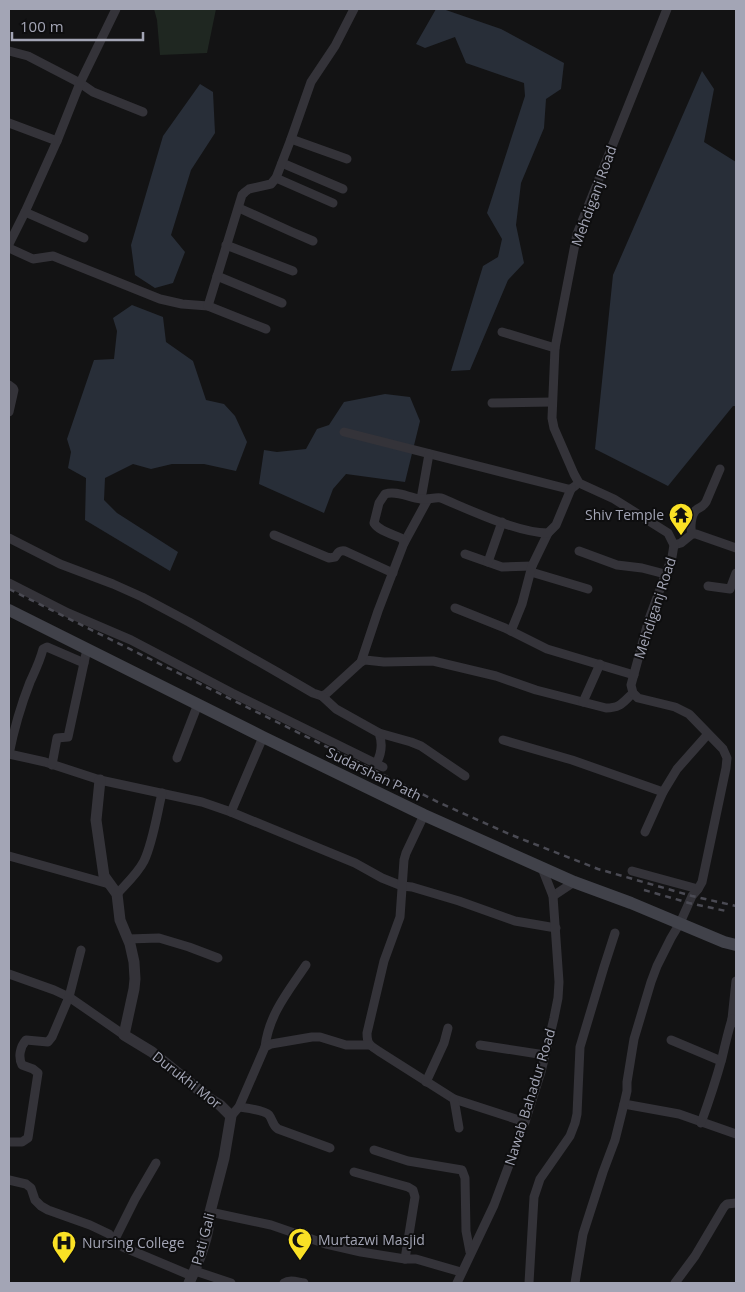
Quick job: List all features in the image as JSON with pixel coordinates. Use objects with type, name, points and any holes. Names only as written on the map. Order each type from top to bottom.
[{"type":"main road","name":"Sudarshan Path","points":[[9,610],[424,815],[574,882],[724,942],[736,945]]},
{"type":"street","points":[[9,244],[57,141],[80,83],[116,9]]},
{"type":"street","points":[[208,306],[242,195],[249,189],[271,184],[276,178],[310,82],[335,46],[354,9]]},
{"type":"street","name":"Mehdiganj Road","points":[[633,693],[631,685],[649,619],[672,557],[674,545],[668,532],[614,499],[579,482],[554,428],[552,402],[555,348],[577,234],[667,9]]},
{"type":"street","points":[[9,50],[28,56],[80,83],[93,92],[144,112]]},
{"type":"street","points":[[9,123],[57,141]]},
{"type":"street","points":[[291,139],[347,159]]},
{"type":"street","points":[[282,163],[343,189]]},
{"type":"street","points":[[276,178],[334,203]]},
{"type":"street","points":[[239,208],[313,241]]},
{"type":"street","points":[[25,212],[84,238]]},
{"type":"street","points":[[226,246],[292,271]]},
{"type":"street","points":[[9,248],[33,259],[54,256],[170,302],[208,306],[266,329]]},
{"type":"street","points":[[217,276],[282,303]]},
{"type":"street","points":[[502,332],[555,348]]},
{"type":"street","points":[[9,385],[14,390],[9,412]]},
{"type":"street","points":[[492,403],[552,402]]},
{"type":"street","points":[[344,432],[571,489]]},
{"type":"street","points":[[361,662],[378,611],[424,499],[429,454]]},
{"type":"street","points":[[692,534],[691,526],[694,514],[696,510],[704,506],[720,469]]},
{"type":"street","points":[[511,631],[522,604],[531,569],[548,533],[556,525],[571,489],[579,482]]},
{"type":"street","points":[[404,544],[401,538],[376,526],[374,523],[379,503],[383,496],[388,493],[393,492],[424,499],[441,498],[502,522],[540,533],[548,533]]},
{"type":"street","points":[[488,562],[502,522]]},
{"type":"street","points":[[674,545],[684,541],[692,534],[700,534],[736,548]]},
{"type":"street","points":[[274,535],[329,558],[335,557],[342,550],[393,573]]},
{"type":"street","points":[[9,538],[60,564],[142,597],[313,694],[322,696],[336,709],[379,732],[421,746],[465,776]]},
{"type":"street","points":[[579,551],[617,565],[642,568],[665,574]]},
{"type":"street","points":[[465,554],[502,567],[531,569],[588,589]]},
{"type":"street","points":[[708,586],[730,589],[736,574]]},
{"type":"street","points":[[9,583],[131,640],[232,693],[380,765],[379,732]]},
{"type":"street","points":[[455,608],[511,631],[547,649],[634,675]]},
{"type":"street","points":[[62,654],[66,638]]},
{"type":"street","points":[[84,663],[47,647],[43,649],[14,729],[9,754],[52,764],[100,780],[202,802],[231,812],[354,863],[402,886],[412,887],[459,901],[514,921],[556,928]]},
{"type":"street","points":[[52,764],[56,738],[68,737],[87,649]]},
{"type":"street","points":[[322,696],[361,662],[366,660],[384,662],[433,661],[496,676],[536,690],[606,708],[620,706],[633,693],[638,698],[676,707],[689,714],[723,749],[727,758],[704,876],[657,966],[634,1039],[624,1104],[613,1146],[583,1234],[575,1283]]},
{"type":"street","points":[[583,702],[600,664]]},
{"type":"street","points":[[177,758],[198,704]]},
{"type":"street","points":[[645,832],[663,792],[677,769],[708,734]]},
{"type":"street","points":[[231,812],[263,737]]},
{"type":"street","points":[[503,740],[572,760],[663,792]]},
{"type":"street","points":[[726,768],[736,768]]},
{"type":"street","points":[[9,974],[69,997],[124,1035],[135,979],[134,962],[130,944],[120,920],[117,894],[104,876],[96,820],[100,780]]},
{"type":"street","points":[[117,894],[145,860],[162,793]]},
{"type":"street","points":[[369,1045],[367,1032],[384,961],[400,917],[404,860],[424,815]]},
{"type":"street","points":[[9,856],[109,884]]},
{"type":"street","name":"Nawab Bahadur Road","points":[[457,1283],[494,1204],[525,1122],[541,1072],[554,1018],[559,982],[556,928],[553,896],[542,868]]},
{"type":"street","points":[[632,871],[698,889]]},
{"type":"street","points":[[553,896],[574,882]]},
{"type":"street","points":[[529,1283],[534,1197],[540,1179],[570,1136],[575,1123],[580,1047],[615,933]]},
{"type":"street","points":[[128,939],[159,938],[218,958]]},
{"type":"street","points":[[9,1142],[22,1142],[28,1138],[38,1073],[22,1065],[19,1059],[23,1044],[26,1040],[48,1042],[52,1037],[69,997],[81,950]]},
{"type":"street","points":[[266,1047],[267,1036],[277,1008],[306,965]]},
{"type":"street","points":[[702,1122],[721,1061],[728,1030],[734,1021],[736,982]]},
{"type":"street","points":[[426,1082],[444,1044],[448,1028]]},
{"type":"street","name":"Durukhi Mor","points":[[124,1035],[152,1052],[220,1105],[231,1116],[224,1158],[215,1194]]},
{"type":"street","points":[[231,1116],[239,1107],[260,1056],[266,1047],[271,1044],[320,1037],[346,1045],[369,1045],[454,1099],[525,1122]]},
{"type":"street","points":[[671,1040],[721,1061]]},
{"type":"street","points":[[480,1045],[544,1055]]},
{"type":"street","points":[[454,1099],[459,1128]]},
{"type":"street","points":[[624,1104],[671,1112],[736,1134]]},
{"type":"street","points":[[239,1107],[265,1112],[274,1127],[330,1148]]},
{"type":"street","points":[[374,1150],[408,1161],[462,1170],[465,1178],[466,1231],[470,1252]]},
{"type":"street","points":[[114,1240],[156,1163]]},
{"type":"street","points":[[354,1172],[413,1190],[415,1197],[406,1259]]},
{"type":"street","points":[[9,1180],[26,1184],[31,1188],[35,1200],[41,1206],[90,1224],[109,1234],[123,1247],[192,1277],[231,1283]]},
{"type":"street","name":"Pati Gali","points":[[192,1277],[206,1240],[215,1194]]},
{"type":"street","points":[[675,1283],[695,1256],[724,1207],[727,1204],[736,1203]]},
{"type":"street","points":[[210,1212],[271,1225],[326,1244],[361,1252],[416,1259],[461,1272]]},
{"type":"street","points":[[284,1283],[293,1281],[304,1283]]},
{"type":"shaded area","points":[[154,9],[216,9],[207,53],[160,55],[157,20]]},
{"type":"shaded area","points":[[436,9],[443,9],[501,29],[564,63],[561,89],[546,99],[544,128],[521,183],[516,225],[524,263],[508,280],[470,370],[451,371],[483,266],[498,257],[502,239],[487,213],[525,96],[524,83],[466,63],[455,37],[425,48],[416,44]]},
{"type":"shaded area","points":[[702,71],[714,89],[704,142],[736,162],[736,406],[733,406],[668,486],[595,449],[613,275]]},
{"type":"shaded area","points":[[200,84],[213,92],[215,133],[191,170],[171,235],[185,252],[173,283],[155,288],[135,275],[131,245],[163,136]]},
{"type":"shaded area","points":[[132,305],[163,317],[166,342],[193,361],[206,400],[224,404],[235,416],[247,442],[236,471],[204,464],[172,464],[151,469],[133,464],[105,478],[104,500],[117,513],[178,552],[170,571],[85,520],[86,478],[68,468],[71,452],[67,439],[94,360],[114,359],[117,331],[113,318]]},
{"type":"shaded area","points":[[385,394],[410,397],[420,421],[405,482],[346,474],[333,489],[324,513],[259,484],[264,450],[277,452],[306,449],[317,429],[329,425],[344,402]]},
{"type":"railway","points":[[9,589],[442,804],[509,834],[598,869],[692,896],[736,906]]},
{"type":"railway","points":[[644,890],[726,911]]},
{"type":"place","name":"Shiv Temple","points":[[681,536]]},
{"type":"place","name":"Murtazwi Masjid","points":[[300,1261]]},
{"type":"place","name":"Nursing College","points":[[64,1264]]}]
